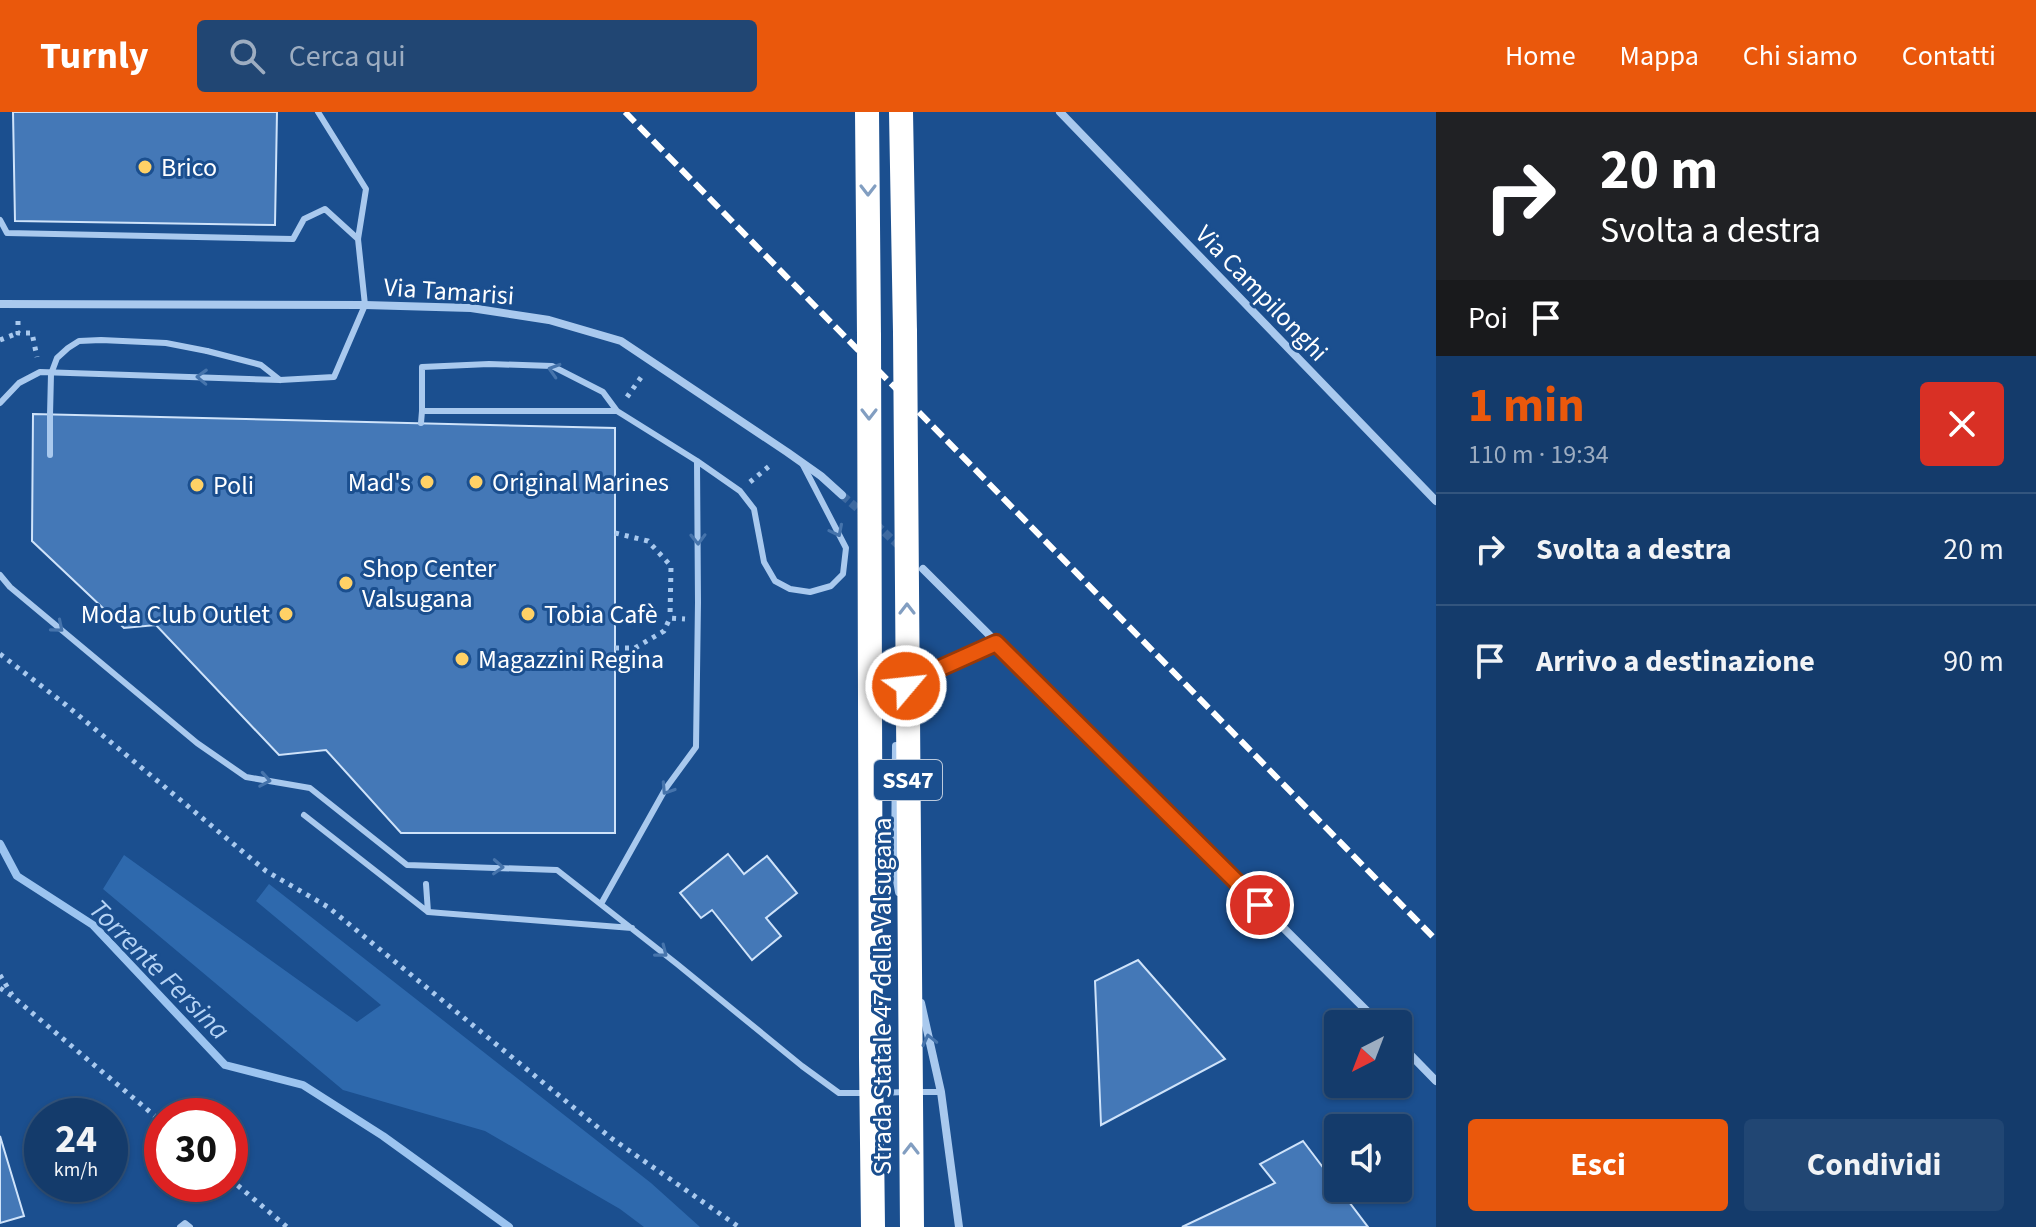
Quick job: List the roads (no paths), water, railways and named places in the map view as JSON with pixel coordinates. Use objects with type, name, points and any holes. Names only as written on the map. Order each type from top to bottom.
[{"type":"highway","name":"Strada Statale 47 della Valsugana","points":[[867,112],[873,1227]]},
{"type":"highway","name":"Strada Statale 47 della Valsugana","points":[[901,112],[912,1227]]},
{"type":"street","name":"Via Campilonghi","points":[[1060,112],[1436,501]]},
{"type":"street","name":"Via Tamarisi","points":[[1,304],[471,308],[549,320],[621,341],[787,452],[842,495]]},
{"type":"street","points":[[923,569],[1366,1010]]},
{"type":"street","points":[[899,722],[906,686],[996,643]]},
{"type":"street","points":[[897,734],[895,869],[941,1092],[959,1227]]},
{"type":"street","points":[[1412,1056],[1436,1081]]},
{"type":"lane","points":[[0,403],[19,383],[40,372],[280,380],[334,377],[365,305],[358,239],[366,189],[318,112]]},
{"type":"lane","points":[[0,220],[7,233],[293,239],[304,219],[325,209],[358,239]]},
{"type":"lane","points":[[50,455],[51,374],[57,358],[79,341],[166,343],[261,365],[280,380]]},
{"type":"lane","points":[[421,423],[422,367],[489,364],[552,366],[603,392],[617,411],[740,491],[754,509],[764,562],[775,581],[790,589],[810,592],[831,586],[843,574],[846,548],[801,462]]},
{"type":"lane","points":[[422,411],[617,411]]},
{"type":"lane","points":[[601,904],[666,788],[696,747],[697,461]]},
{"type":"lane","points":[[0,575],[10,587],[186,733],[246,777],[310,788],[407,865],[557,870],[839,1093],[941,1092]]},
{"type":"lane","points":[[304,815],[428,912],[632,928]]},
{"type":"lane","points":[[426,884],[428,912]]},
{"type":"lane","points":[[180,1227],[185,1223],[190,1227]]},
{"type":"waterway","name":"Torrente Fersina","points":[[0,844],[17,876],[93,925],[225,1065],[303,1085],[383,1136],[509,1227]]},
{"type":"tunnel","points":[[842,495],[865,515]]},
{"type":"tunnel","points":[[876,524],[901,548]]},
{"type":"railway","points":[[625,112],[1436,940]]},
{"type":"place","name":"Brico","points":[[145,167]]},
{"type":"place","name":"Mad's","points":[[427,482]]},
{"type":"place","name":"Original Marines","points":[[476,482]]},
{"type":"place","name":"Poli","points":[[197,485]]},
{"type":"place","name":"Shop Center Valsugana","points":[[346,583]]},
{"type":"place","name":"Moda Club Outlet","points":[[286,614]]},
{"type":"place","name":"Tobia Cafè","points":[[528,614]]},
{"type":"place","name":"Magazzini Regina","points":[[462,659]]}]
